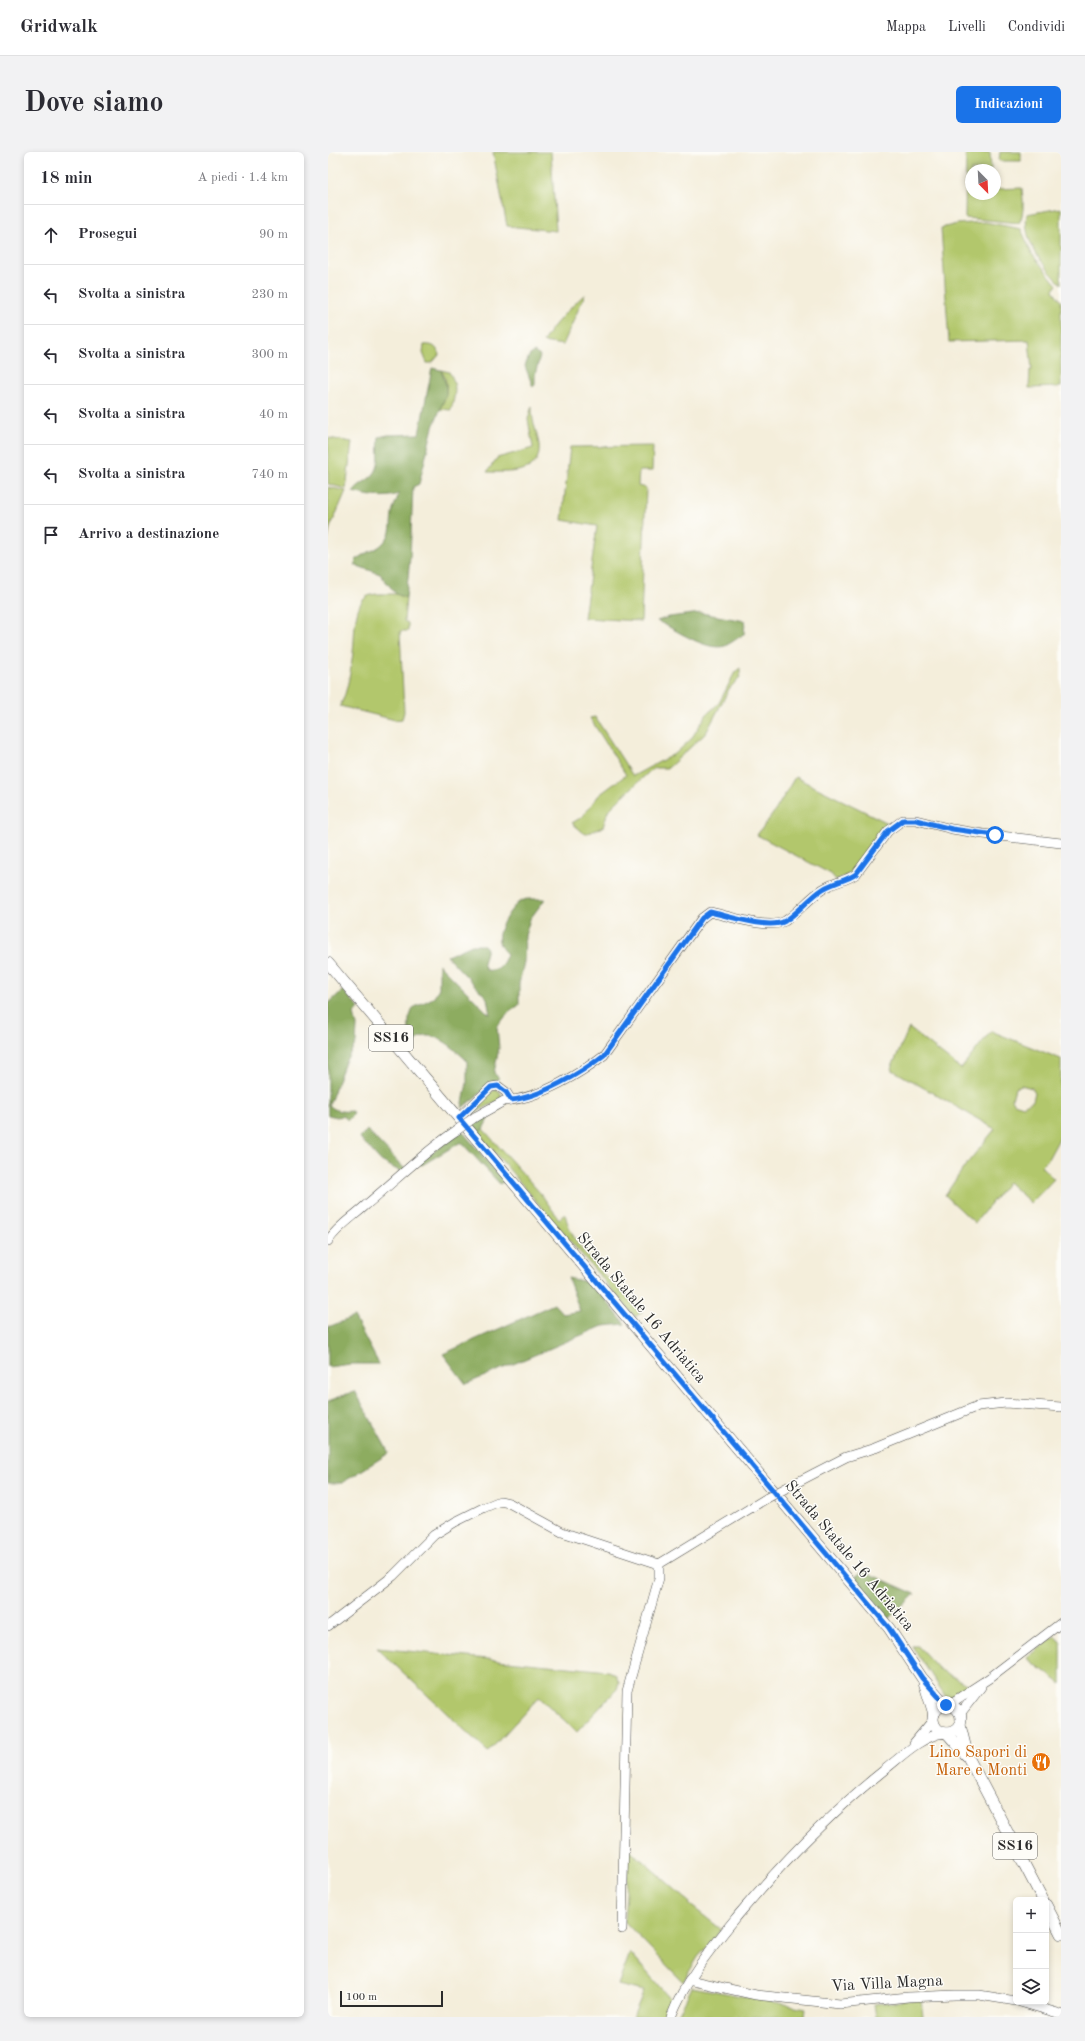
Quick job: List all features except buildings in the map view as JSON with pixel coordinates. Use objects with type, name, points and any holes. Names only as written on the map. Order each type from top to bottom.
[{"type":"main road","name":"Strada Statale 16 Adriatica","points":[[328,963],[889,1628],[922,1678],[947,1705]]},
{"type":"main road","name":"Strada Statale 16 Adriatica","points":[[922,1678],[933,1717]]},
{"type":"main road","name":"SS16","points":[[947,1705],[955,1708],[960,1714],[960,1725],[968,1757],[1041,1897]]},
{"type":"main road","points":[[933,1717],[939,1708],[947,1705]]},
{"type":"main road","name":"SS16","points":[[933,1717],[937,1729],[945,1733],[968,1757]]},
{"type":"main road","points":[[945,1733],[955,1731],[960,1725]]},
{"type":"main road","points":[[1049,1912],[1061,1934]]},
{"type":"street","points":[[328,1241],[337,1229],[354,1216],[435,1144],[475,1117],[504,1101],[529,1096],[547,1089],[590,1066],[604,1055],[702,918],[710,912],[766,924],[783,922],[822,890],[835,882],[850,878],[856,874],[888,831],[903,820],[916,820],[952,829],[983,834],[1061,843]]},
{"type":"street","points":[[457,1116],[491,1087],[498,1086],[506,1092],[511,1100]]},
{"type":"street","points":[[328,1626],[393,1576],[434,1535],[455,1522],[500,1501],[509,1503],[562,1532],[659,1564],[767,1498],[846,1457],[875,1448],[978,1406],[1006,1403],[1061,1407]]},
{"type":"street","points":[[622,1929],[627,1691],[659,1578],[659,1564]]},
{"type":"street","points":[[947,1705],[988,1679],[1061,1623]]},
{"type":"street","points":[[960,1714],[988,1679]]},
{"type":"street","points":[[909,1750],[933,1717]]},
{"type":"street","points":[[671,2017],[689,1980],[713,1945],[817,1827],[909,1750],[930,1737],[945,1733]]},
{"type":"street","name":"Via Villa Magna","points":[[689,1980],[756,1996],[840,2004],[908,1997],[955,1995],[979,1995],[1013,2001]]},
{"type":"street","points":[[1030,2005],[1061,2014]]},
{"type":"green space","points":[[493,152],[551,152],[556,231],[507,226]]},
{"type":"green space","points":[[966,152],[990,152],[991,164],[966,164]]},
{"type":"green space","points":[[1000,152],[1021,152],[1021,161],[999,161]]},
{"type":"green space","points":[[1022,188],[1023,210],[1019,223],[965,218],[965,200],[1001,200],[1001,189]]},
{"type":"green space","points":[[1061,208],[1061,284],[1036,253],[1031,244],[1026,224],[1027,214]]},
{"type":"green space","points":[[985,222],[1021,229],[1032,254],[1057,285],[1053,290],[1061,301],[1061,387],[1029,388],[1030,370],[1032,370],[1029,340],[949,342],[941,228],[957,224]]},
{"type":"green space","points":[[585,294],[563,345],[543,342],[557,322]]},
{"type":"green space","points":[[424,345],[430,345],[436,348],[438,352],[439,355],[432,363],[427,363],[423,353]]},
{"type":"green space","points":[[534,352],[540,356],[535,375],[535,385],[533,387],[525,366],[529,356]]},
{"type":"green space","points":[[432,368],[441,370],[446,385],[446,395],[433,427],[419,484],[413,487],[410,558],[406,598],[396,594],[380,574],[355,565],[356,560],[380,546],[388,537],[391,529],[393,509],[399,494],[393,496],[376,496],[353,492],[376,471],[378,462],[379,437],[388,435],[419,434]]},
{"type":"green space","points":[[441,370],[449,372],[454,381],[455,390],[451,410],[439,409],[446,395],[445,379]]},
{"type":"green space","points":[[532,406],[532,416],[539,445],[538,455],[535,462],[529,467],[513,472],[487,472],[497,458],[533,448],[528,419]]},
{"type":"green space","points":[[328,438],[352,442],[346,489],[328,484]]},
{"type":"green space","points":[[653,446],[652,471],[639,471],[638,486],[646,488],[641,621],[584,618],[597,526],[562,520],[570,447]]},
{"type":"green space","points":[[328,487],[346,491],[330,528],[328,539]]},
{"type":"green space","points":[[375,594],[396,594],[406,598],[404,621],[408,623],[408,631],[400,631],[404,712],[402,719],[395,720],[340,706],[349,680],[356,617],[360,604],[366,597]]},
{"type":"green space","points":[[701,613],[745,621],[744,634],[725,646],[709,646],[657,621],[669,617]]},
{"type":"green space","points":[[740,668],[740,677],[729,689],[706,733],[668,768],[656,768],[650,771],[608,811],[603,827],[585,834],[572,823],[582,817],[599,795],[626,775],[590,718],[595,717],[633,776],[676,753],[691,739],[707,714],[719,703],[735,672]]},
{"type":"green space","points":[[795,777],[892,825],[856,871],[836,880],[831,874],[757,835],[775,811]]},
{"type":"green space","points":[[545,899],[530,919],[525,936],[524,962],[519,984],[519,1005],[508,1013],[497,1027],[499,1048],[494,1073],[499,1078],[462,1108],[467,1083],[467,1061],[445,1042],[432,1036],[420,1038],[408,1049],[409,1019],[413,1008],[433,998],[439,988],[439,964],[490,1015],[487,998],[447,956],[472,945],[484,945],[487,948],[483,963],[486,970],[494,970],[500,967],[507,954],[502,949],[500,944],[500,929],[509,913],[517,904],[524,900]]},
{"type":"green space","points":[[343,990],[359,1008],[354,1014],[357,1026],[356,1043],[345,1062],[329,1105],[339,1111],[352,1111],[353,1115],[348,1120],[343,1116],[337,1117],[328,1115],[328,1004]]},
{"type":"green space","points":[[909,1028],[961,1069],[991,1031],[1061,1059],[1061,1135],[1048,1159],[1041,1166],[1054,1179],[1031,1203],[1008,1182],[975,1223],[945,1195],[965,1166],[995,1129],[891,1069]],"holes":[[[1021,1085],[1032,1088],[1035,1092],[1033,1101],[1023,1106],[1014,1103],[1012,1099],[1015,1088]]]},
{"type":"green space","points":[[496,1089],[501,1093],[501,1099],[473,1114],[472,1111],[479,1100]]},
{"type":"green space","points":[[502,1108],[489,1117],[483,1129],[478,1133],[471,1125]]},
{"type":"green space","points":[[483,1129],[541,1194],[559,1219],[565,1214],[570,1229],[586,1255],[642,1312],[635,1317],[478,1133]]},
{"type":"green space","points":[[367,1130],[405,1169],[401,1172],[381,1161],[360,1138]]},
{"type":"green space","points":[[462,1131],[504,1181],[500,1184],[461,1142],[422,1165],[418,1163]]},
{"type":"green space","points":[[568,1278],[592,1283],[625,1324],[603,1326],[466,1384],[443,1354],[554,1304],[563,1314],[580,1311]]},
{"type":"green space","points":[[354,1317],[379,1364],[351,1364],[328,1367],[328,1327]]},
{"type":"green space","points":[[355,1391],[389,1453],[342,1483],[328,1483],[328,1401]]},
{"type":"green space","points":[[863,1571],[915,1594],[889,1619],[855,1577]]},
{"type":"green space","points":[[1055,1636],[1061,1642],[1061,1684],[1027,1658]]},
{"type":"green space","points":[[912,1646],[918,1646],[939,1669],[970,1686],[951,1699],[946,1697]]},
{"type":"green space","points":[[377,1648],[608,1671],[616,1675],[619,1682],[617,1689],[577,1732],[539,1697],[488,1752]]},
{"type":"green space","points":[[629,1849],[690,1902],[689,1904],[722,1930],[698,1957],[683,1982],[624,1921]]},
{"type":"green space","points":[[630,1953],[672,2001],[664,2017],[633,2017],[644,1991],[618,1985]]},
{"type":"green space","points":[[692,1987],[806,2008],[805,2017],[677,2017]]},
{"type":"green space","points":[[921,1999],[923,2017],[876,2017],[874,2004]]},
{"type":"place","name":"Lino Sapori di Mare e Monti","points":[[1041,1762]]},
{"type":"route","points":[[946,1705],[922,1678],[889,1628],[459,1118],[491,1087],[498,1086],[506,1092],[511,1100],[519,1099],[547,1089],[590,1066],[604,1055],[702,918],[710,912],[766,924],[783,922],[796,913],[822,890],[835,882],[850,878],[856,874],[865,864],[888,831],[903,820],[916,820],[952,829],[995,835]]}]
